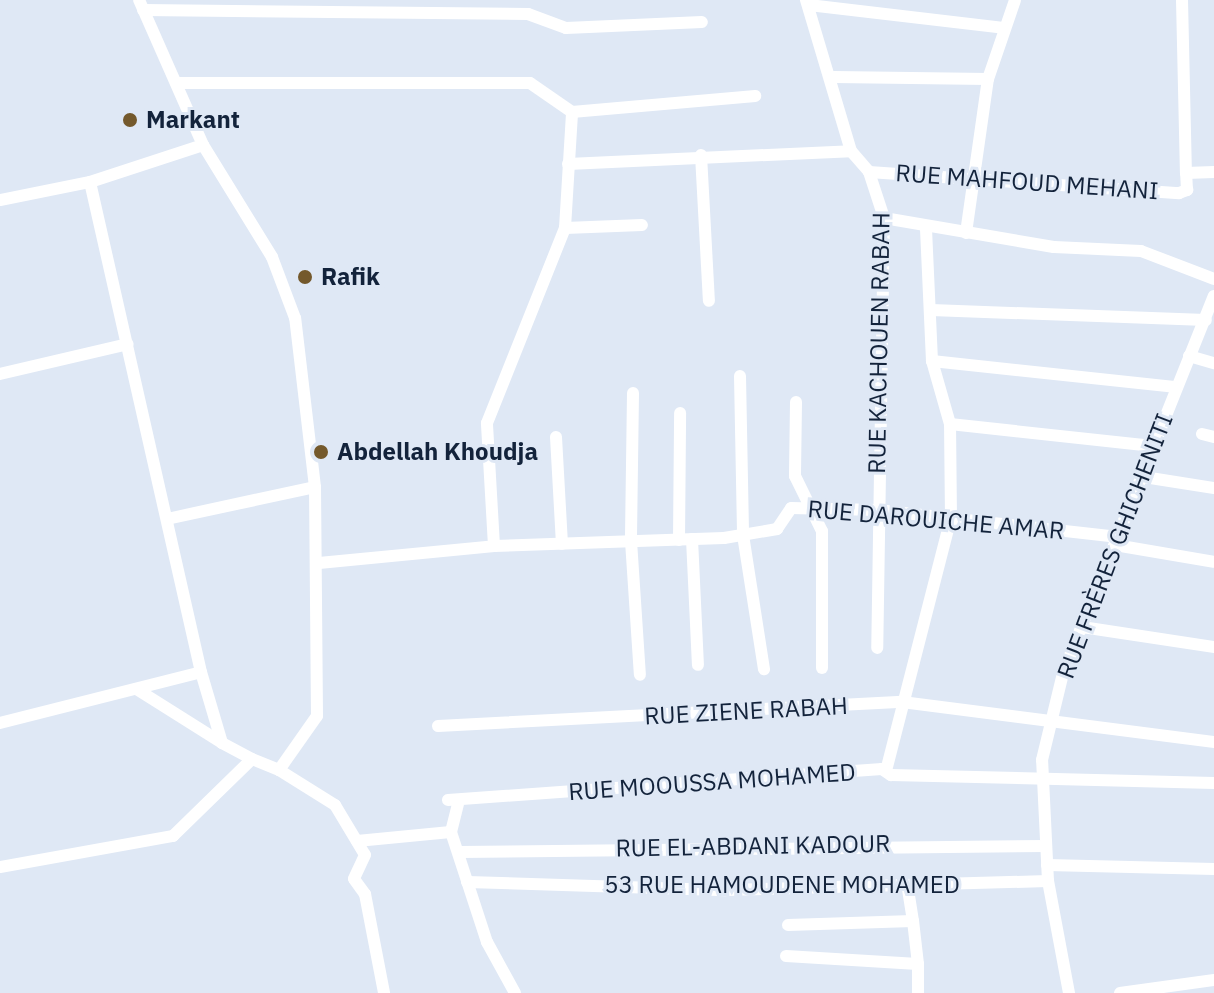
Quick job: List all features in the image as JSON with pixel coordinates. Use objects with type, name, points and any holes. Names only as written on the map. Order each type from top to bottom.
[{"type":"street","points":[[966,233],[971,176],[988,79],[1015,0]]},
{"type":"street","points":[[1182,0],[1186,173]]},
{"type":"street","points":[[807,3],[1004,28]]},
{"type":"street","name":"RUE KACHOUEN RABAH","points":[[807,3],[834,77],[851,151],[869,172],[884,218],[877,648]]},
{"type":"street","points":[[279,770],[317,716],[319,563],[315,487],[295,318],[272,257],[203,145],[141,5],[528,14],[566,28],[702,22]]},
{"type":"street","points":[[834,77],[988,79]]},
{"type":"street","points":[[176,83],[530,83],[572,112],[755,96]]},
{"type":"street","points":[[494,546],[487,423],[565,228],[572,112]]},
{"type":"street","points":[[0,200],[90,182],[203,145]]},
{"type":"street","points":[[568,164],[701,155],[851,151]]},
{"type":"street","points":[[701,155],[709,301]]},
{"type":"street","name":"RUE MAHFOUD MEHANI","points":[[869,172],[971,176],[1179,193],[1187,190],[1186,173],[1214,172]]},
{"type":"street","points":[[90,182],[201,672],[222,743]]},
{"type":"street","points":[[884,218],[966,233],[1141,251],[1214,279]]},
{"type":"street","points":[[565,228],[642,225]]},
{"type":"street","points":[[887,767],[951,518],[950,424],[932,361],[926,227]]},
{"type":"street","name":"RUE FRÈRES GHICHENITI","points":[[1069,993],[1048,881],[1042,777],[1054,719],[1082,627],[1214,298]]},
{"type":"street","points":[[931,310],[1206,320]]},
{"type":"street","points":[[0,374],[128,344]]},
{"type":"street","points":[[1189,356],[1214,363]]},
{"type":"street","points":[[932,361],[1177,387]]},
{"type":"street","points":[[740,376],[743,535],[764,669]]},
{"type":"street","points":[[633,393],[631,541],[640,675]]},
{"type":"street","points":[[796,402],[795,476],[822,531],[822,668]]},
{"type":"street","points":[[680,413],[686,539],[698,665]]},
{"type":"street","points":[[950,424],[1153,446]]},
{"type":"street","points":[[556,437],[562,544]]},
{"type":"street","points":[[1144,477],[1214,488]]},
{"type":"street","points":[[167,519],[315,487]]},
{"type":"street","name":"RUE DAROUICHE AMAR","points":[[319,563],[494,546],[743,535],[777,529],[791,508],[878,510],[951,518],[1117,541],[1214,562]]},
{"type":"street","points":[[1082,627],[1214,647]]},
{"type":"street","points":[[0,723],[201,672]]},
{"type":"street","points":[[138,690],[222,743],[279,770],[335,805],[365,855],[354,879],[365,894],[384,993]]},
{"type":"street","name":"RUE ZIENE RABAH","points":[[438,726],[905,702],[1214,742]]},
{"type":"street","points":[[0,867],[173,836],[252,759]]},
{"type":"street","name":"RUE MOOUSSA MOHAMED","points":[[451,832],[454,800],[882,769],[891,775],[1214,783]]},
{"type":"street","points":[[357,841],[451,832],[460,852],[467,882],[515,993]]},
{"type":"street","name":"RUE EL-ABDANI KADOUR","points":[[460,852],[1046,846]]},
{"type":"street","points":[[1047,865],[1214,869]]},
{"type":"street","name":"53 RUE HAMOUDENE MOHAMED","points":[[467,882],[726,890],[1048,881]]},
{"type":"street","points":[[907,885],[918,964],[918,993]]},
{"type":"street","points":[[788,925],[913,921]]},
{"type":"street","points":[[786,956],[918,964]]},
{"type":"street","points":[[1120,993],[1214,980]]},
{"type":"place","name":"Markant","points":[[130,120]]},
{"type":"place","name":"Rafik","points":[[305,277]]},
{"type":"place","name":"Abdellah Khoudja","points":[[321,452]]}]
